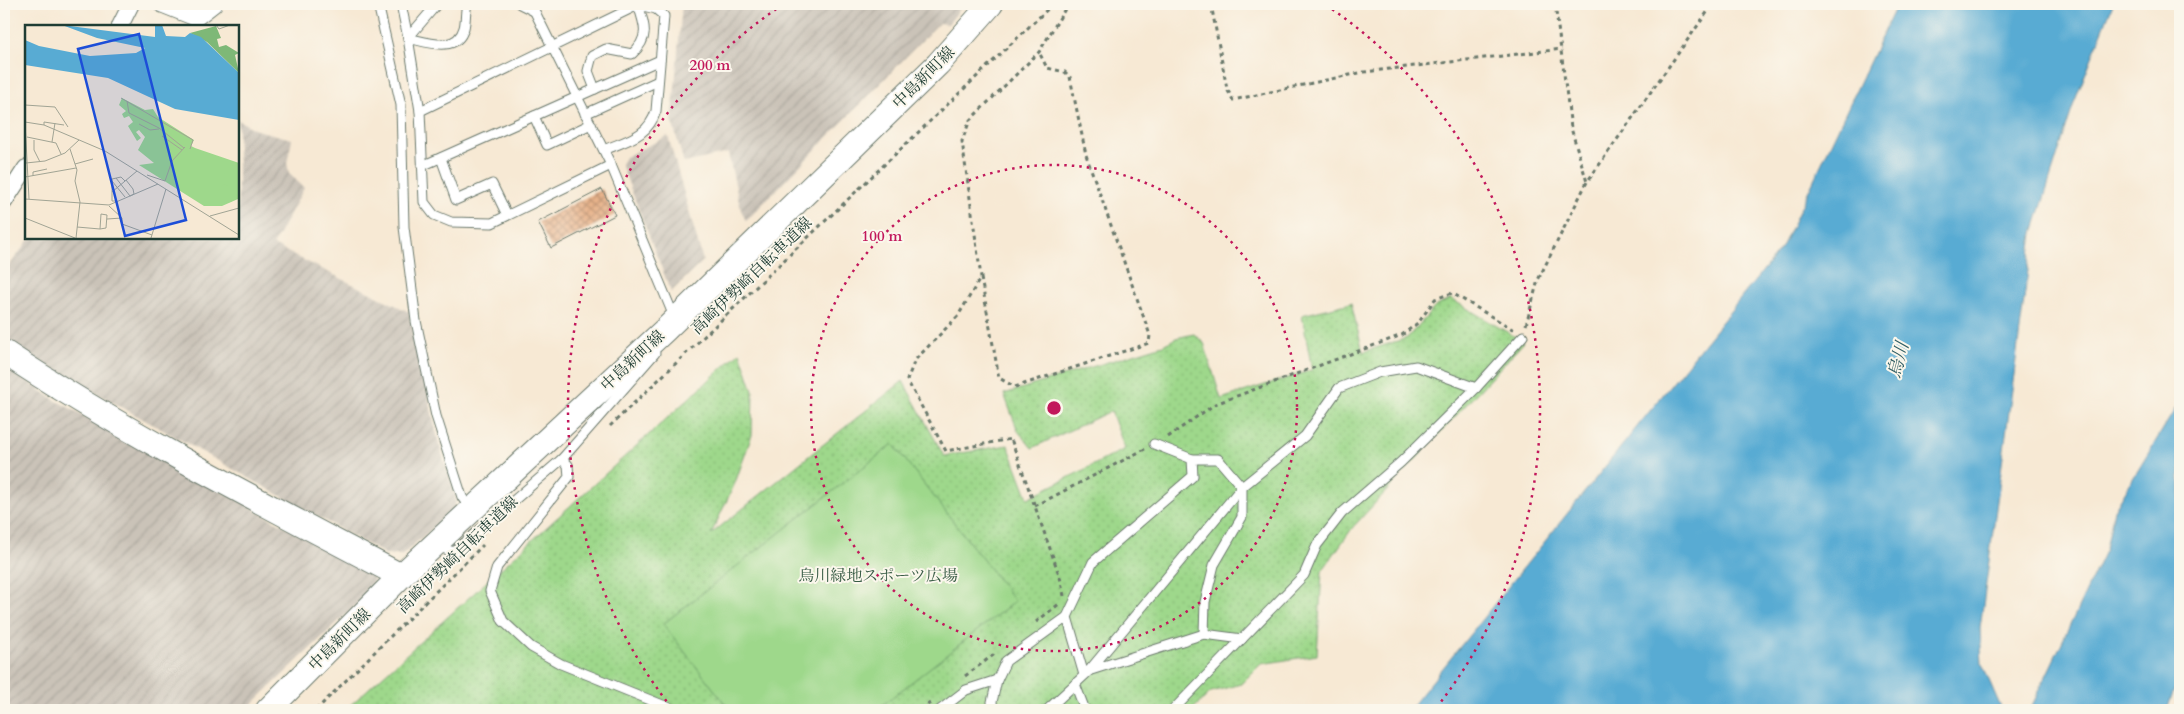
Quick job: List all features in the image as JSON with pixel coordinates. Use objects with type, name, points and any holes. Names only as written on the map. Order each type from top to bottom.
[{"type":"main road","name":"中島新町線","points":[[268,710],[401,576],[671,324],[938,64],[991,4]]},
{"type":"main road","points":[[4,352],[56,386],[209,475],[401,576]]},
{"type":"street","points":[[120,25],[131,4]]},
{"type":"street","points":[[161,4],[198,11],[214,4]]},
{"type":"street","points":[[4,202],[25,170]]},
{"type":"lane","points":[[378,4],[401,106],[404,228],[416,321],[436,416],[462,497],[471,510]]},
{"type":"lane","points":[[401,4],[420,110],[424,202],[434,215],[451,222],[492,223],[611,165]]},
{"type":"lane","points":[[408,38],[437,4]]},
{"type":"lane","points":[[408,38],[442,45],[449,44],[460,38],[465,27],[467,4]]},
{"type":"lane","points":[[435,546],[454,552],[562,459],[654,356],[671,324],[604,150],[533,7],[520,4]]},
{"type":"lane","points":[[420,110],[552,47],[636,4],[656,9],[664,16],[656,111],[652,123],[644,132],[604,150]]},
{"type":"lane","points":[[595,89],[588,71],[592,56],[606,49],[632,54],[641,46],[645,36],[644,22],[636,4]]},
{"type":"lane","points":[[422,166],[660,60]]},
{"type":"lane","points":[[586,114],[658,81]]},
{"type":"lane","points":[[534,116],[547,145],[591,124]]},
{"type":"lane","points":[[440,158],[456,200],[492,184],[507,215]]},
{"type":"lane","points":[[1173,710],[1304,575],[1317,545],[1342,513],[1401,462],[1476,388],[1523,336]]},
{"type":"lane","points":[[1047,710],[1086,673],[1242,487],[1305,436],[1339,388],[1380,372],[1416,366],[1476,388]]},
{"type":"lane","points":[[1154,444],[1192,459],[1218,459],[1242,487],[1242,517],[1214,565],[1205,602],[1204,634]]},
{"type":"lane","points":[[562,459],[568,465],[569,477],[497,568],[492,581],[490,591],[503,622],[531,647],[561,664],[675,710]]},
{"type":"lane","points":[[993,710],[998,680],[1006,661],[1067,617],[1093,562],[1193,476],[1192,459]]},
{"type":"lane","points":[[1067,617],[1086,673]]},
{"type":"lane","points":[[1086,673],[1204,634],[1242,639]]},
{"type":"lane","points":[[940,710],[966,690],[998,680]]},
{"type":"lane","points":[[1075,684],[1085,710]]},
{"type":"path","name":"高崎伊勢崎自転車道線","points":[[603,432],[1053,4]]},
{"type":"path","points":[[1039,52],[1047,68],[1066,72],[1070,77],[1086,155],[1150,335],[1149,343],[1015,387],[999,378],[981,278],[962,140],[970,120],[1039,52],[1068,4]]},
{"type":"path","points":[[1211,4],[1227,89],[1232,100],[1364,72],[1562,49]]},
{"type":"path","points":[[1555,4],[1571,128],[1587,182]]},
{"type":"path","points":[[1035,506],[1154,444],[1215,404],[1402,335],[1419,322],[1435,299],[1452,292],[1523,336],[1538,280],[1587,182],[1713,4]]},
{"type":"path","points":[[981,278],[958,316],[915,360],[907,380],[946,451],[1011,439],[1060,578],[1065,600],[1034,623]]},
{"type":"path","name":"高崎伊勢崎自転車道線","points":[[316,710],[489,540]]},
{"type":"path","points":[[958,681],[996,652]]},
{"type":"path","points":[[921,710],[936,699]]},
{"type":"shaded area","points":[[682,4],[964,4],[948,24],[939,23],[746,221],[741,210],[728,153],[684,163],[672,121]]},
{"type":"shaded area","points":[[239,121],[256,130],[292,139],[287,163],[289,173],[304,188],[273,245],[409,312],[439,444],[456,500],[454,509],[402,555],[387,555],[37,360],[4,336],[4,273],[29,239],[239,239]]},
{"type":"shaded area","points":[[668,136],[703,261],[671,292],[621,164],[625,157]]},
{"type":"shaded area","points":[[4,366],[55,400],[373,575],[374,582],[365,596],[246,710],[4,710]]},
{"type":"green space","name":"烏川緑地スポーツ広場","points":[[1451,299],[1524,342],[1353,527],[1322,571],[1317,655],[1261,664],[1241,684],[1211,692],[1192,710],[345,710],[740,352],[753,391],[752,435],[735,483],[711,534],[903,381],[944,456],[1008,445],[1028,498],[1125,449],[1111,411],[1032,448],[1018,431],[1004,394],[1163,345],[1176,338],[1194,334],[1204,343],[1221,399],[1312,370],[1302,315],[1351,303],[1363,352],[1407,338],[1436,306]]},
{"type":"green space","points":[[893,444],[1015,601],[876,710],[730,710],[663,624]]},
{"type":"water","name":"烏川","points":[[1897,4],[2113,4],[2074,103],[2033,233],[1980,628],[1982,664],[2002,710],[1409,710],[1782,247]]},
{"type":"water","points":[[2180,401],[2180,674],[2167,710],[2030,710],[2106,549],[2114,510]]},
{"type":"building","points":[[602,189],[615,215],[551,248],[538,222]]}]
